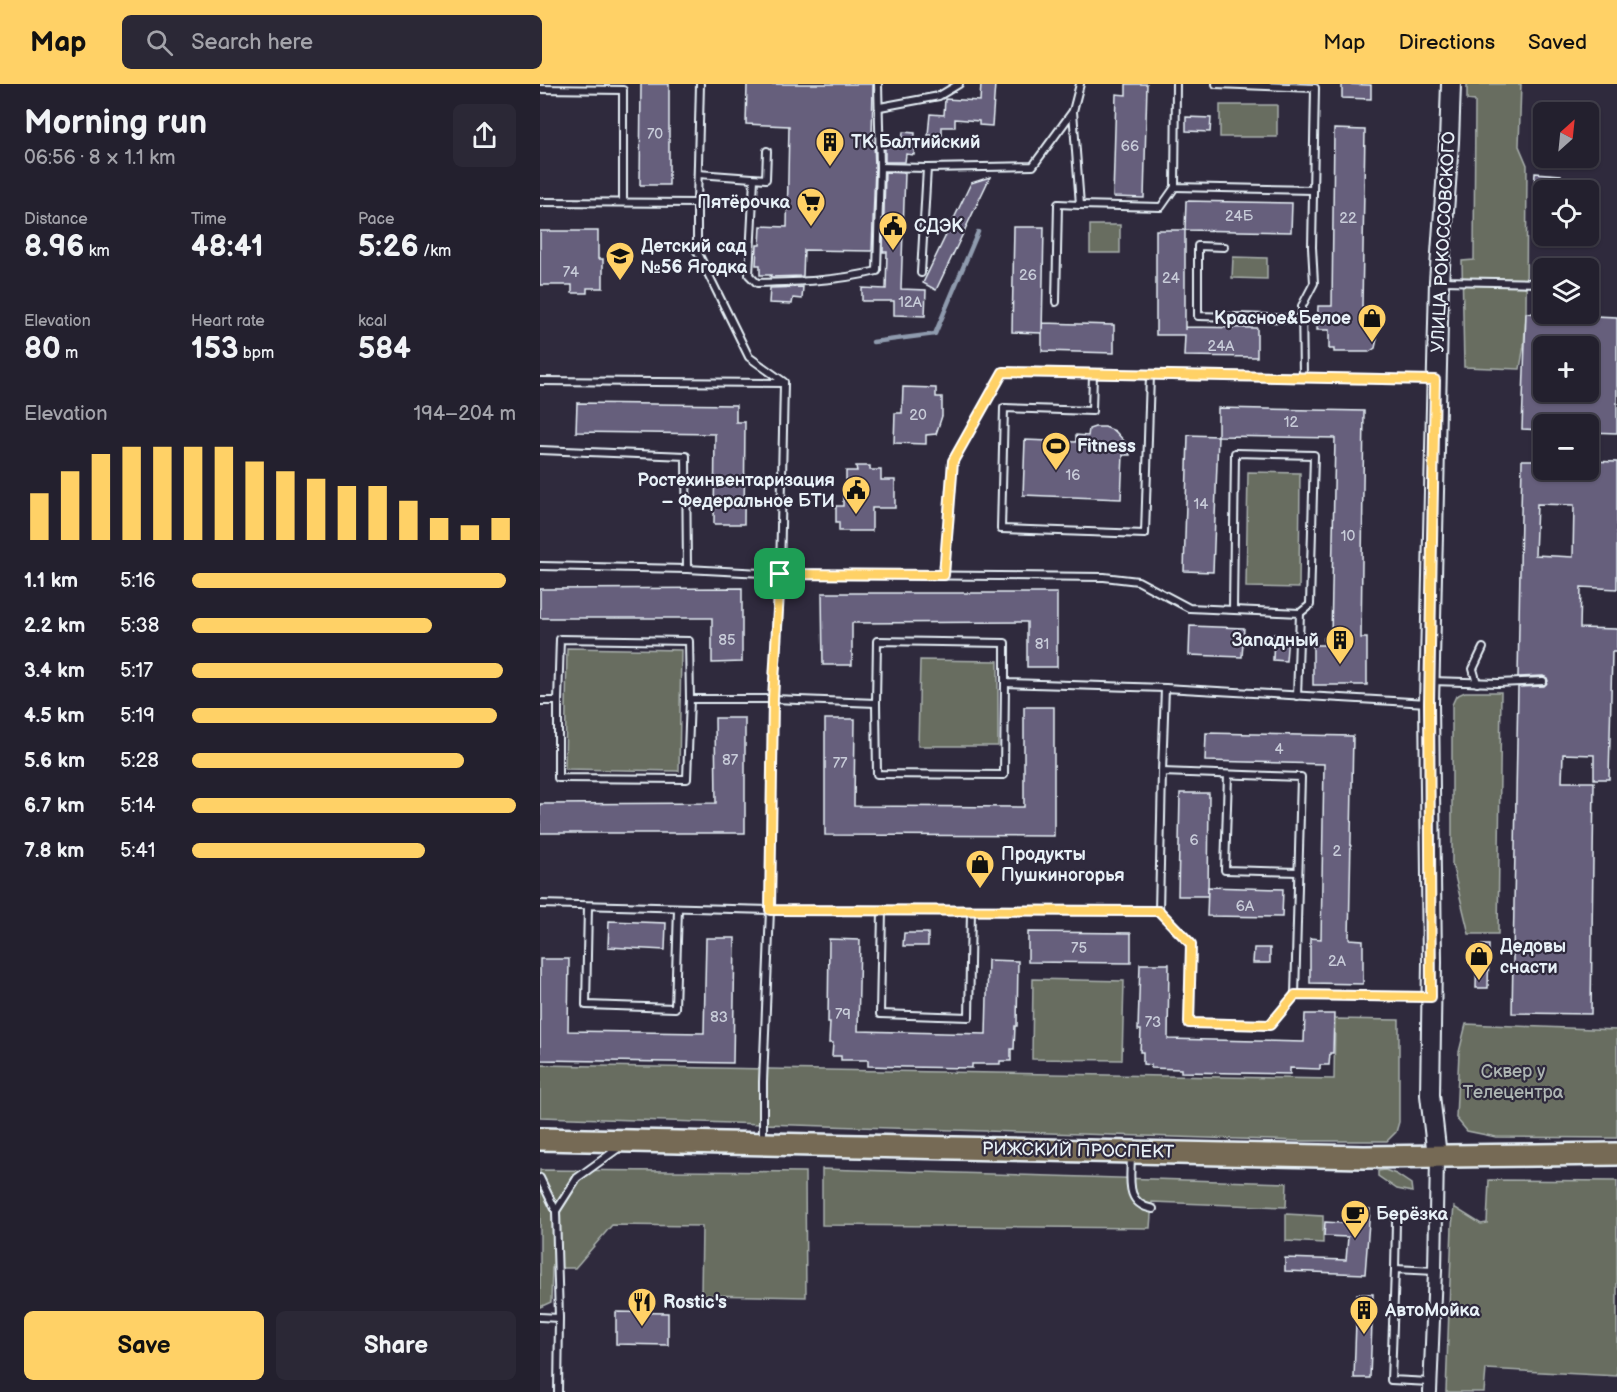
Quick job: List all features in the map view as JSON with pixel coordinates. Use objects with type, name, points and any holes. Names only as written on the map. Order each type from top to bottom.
[{"type":"highway","name":"РИЖСКИЙ ПРОСПЕКТ","points":[[540,1139],[1352,1156],[1617,1154]]},
{"type":"main road","name":"УЛИЦА РОКОССОВСКОГО","points":[[1437,1156],[1430,1095],[1429,703],[1438,281],[1449,142],[1451,84]]},
{"type":"street","points":[[1430,1387],[1437,1156]]},
{"type":"lane","points":[[700,84],[697,251],[749,357],[784,383]]},
{"type":"lane","points":[[754,179],[749,275],[757,283],[817,282],[851,278],[877,271],[880,167],[878,84]]},
{"type":"lane","points":[[880,107],[939,96],[959,84]]},
{"type":"lane","points":[[1080,84],[1073,111],[1080,205]]},
{"type":"lane","points":[[1056,302],[1058,204],[1161,207],[1174,187],[1176,84]]},
{"type":"lane","points":[[1216,84],[1315,88],[1312,247],[1314,283],[1302,306],[1302,376]]},
{"type":"lane","points":[[540,89],[623,90],[623,202]]},
{"type":"lane","points":[[880,167],[1033,166],[1073,111]]},
{"type":"lane","points":[[698,174],[766,179],[767,151]]},
{"type":"lane","points":[[921,273],[927,168]]},
{"type":"lane","points":[[1174,187],[1313,189]]},
{"type":"lane","points":[[540,202],[697,203]]},
{"type":"lane","points":[[1224,248],[1198,246],[1198,315],[1302,319]]},
{"type":"lane","points":[[1438,281],[1533,283]]},
{"type":"lane","points":[[944,575],[953,461],[1003,372],[1435,380]]},
{"type":"lane","points":[[1093,374],[1092,411],[1004,408],[1001,529],[1145,534],[1150,375]]},
{"type":"lane","points":[[540,381],[784,383]]},
{"type":"lane","points":[[764,1143],[762,1082],[770,910],[773,699],[780,574],[784,383]]},
{"type":"lane","points":[[540,450],[686,456],[687,569]]},
{"type":"lane","points":[[540,566],[687,569],[780,574],[1104,577],[1138,581],[1190,608],[1300,613],[1310,605],[1314,454],[1235,453],[1233,609]]},
{"type":"lane","points":[[1297,696],[1300,613]]},
{"type":"lane","points":[[560,639],[688,641],[690,699],[687,779],[558,778],[558,701],[560,639]]},
{"type":"lane","points":[[877,641],[1005,643],[1004,776],[877,774],[876,703],[877,641]]},
{"type":"lane","points":[[1477,683],[1473,669],[1483,648]]},
{"type":"lane","points":[[1430,681],[1477,683],[1543,681]]},
{"type":"lane","points":[[1005,683],[1165,688],[1429,703]]},
{"type":"lane","points":[[1162,772],[1301,777],[1295,995],[1270,1025],[1189,1023],[1191,944],[1159,911],[1162,772],[1165,688]]},
{"type":"lane","points":[[690,699],[876,703]]},
{"type":"lane","points":[[540,701],[558,701]]},
{"type":"lane","points":[[1228,775],[1225,870],[1298,872]]},
{"type":"lane","points":[[540,904],[770,910],[1159,911]]},
{"type":"lane","points":[[588,906],[586,1005],[675,1008],[678,908]]},
{"type":"lane","points":[[882,911],[880,1014],[969,1017],[971,911]]},
{"type":"lane","points":[[1295,995],[1431,997]]},
{"type":"lane","points":[[556,1211],[577,1178],[628,1141]]},
{"type":"lane","points":[[1131,1151],[1132,1195],[1142,1207],[1153,1209]]},
{"type":"lane","points":[[540,1178],[556,1211],[559,1318],[558,1392]]},
{"type":"lane","points":[[1396,1221],[1391,1380],[1430,1387]]},
{"type":"lane","points":[[1395,1269],[1435,1271]]},
{"type":"lane","points":[[540,1317],[559,1318]]},
{"type":"green space","points":[[1467,84],[1521,84],[1519,146],[1527,165],[1526,313],[1520,369],[1464,367],[1462,261],[1474,260],[1475,101],[1467,100]]},
{"type":"green space","points":[[1220,105],[1277,105],[1277,137],[1220,137]]},
{"type":"green space","points":[[1090,225],[1120,225],[1120,253],[1090,253]]},
{"type":"green space","points":[[1233,257],[1267,258],[1267,279],[1232,278]]},
{"type":"green space","points":[[1248,472],[1300,473],[1299,588],[1246,587]]},
{"type":"green space","points":[[567,648],[681,650],[679,771],[565,769]]},
{"type":"green space","points":[[920,660],[998,661],[998,746],[918,746]]},
{"type":"green space","points":[[1465,692],[1501,692],[1498,934],[1469,934],[1452,864],[1452,705],[1456,696]]},
{"type":"green space","points":[[1033,979],[1124,981],[1122,1060],[1032,1059]]},
{"type":"green space","points":[[1335,1019],[1399,1020],[1399,1122],[1396,1132],[1387,1141],[1302,1141],[540,1117],[540,1065],[1334,1079]]},
{"type":"green space","name":"Сквер у Телецентра","points":[[1466,1024],[1617,1030],[1617,1138],[1496,1137],[1467,1131],[1456,1118],[1459,1052]]},
{"type":"green space","points":[[822,1169],[1287,1183],[1286,1207],[1152,1202],[1150,1228],[822,1225]]},
{"type":"green space","points":[[540,1170],[805,1172],[806,1297],[701,1295],[702,1226],[612,1225],[575,1268],[552,1268],[551,1302],[540,1307]]},
{"type":"green space","points":[[1385,1170],[1411,1184],[1412,1192],[1397,1189],[1378,1176],[1378,1171]]},
{"type":"green space","points":[[1489,1180],[1617,1181],[1617,1376],[1486,1369],[1484,1392],[1446,1392],[1454,1207],[1481,1224],[1487,1223]]},
{"type":"green space","points":[[1286,1214],[1323,1216],[1323,1243],[1286,1241]]},
{"type":"building","points":[[641,84],[669,84],[669,185],[640,185]]},
{"type":"building","name":"ТК Балтийский","points":[[747,84],[873,84],[872,142],[874,142],[875,167],[872,251],[804,250],[803,276],[760,275],[760,265],[756,265],[761,226],[787,227],[789,126],[746,124]]},
{"type":"building","points":[[981,84],[995,84],[992,126],[979,125],[979,121],[955,119],[955,127],[942,127],[942,135],[928,135],[930,114],[944,115],[945,99],[980,101]]},
{"type":"building","points":[[1126,84],[1147,84],[1144,198],[1113,197],[1116,94],[1126,95]]},
{"type":"building","points":[[1342,84],[1371,85],[1371,99],[1342,98]]},
{"type":"building","points":[[1186,117],[1211,118],[1210,132],[1186,131]]},
{"type":"building","points":[[1334,129],[1365,130],[1362,307],[1378,307],[1377,339],[1375,348],[1369,352],[1334,352],[1334,349],[1329,349],[1329,330],[1317,330],[1318,306],[1332,306]]},
{"type":"building","points":[[903,132],[915,133],[914,155],[906,154],[905,162],[885,162],[885,142],[902,143]]},
{"type":"building","points":[[885,172],[905,173],[901,289],[926,290],[925,316],[894,315],[894,301],[862,301],[862,288],[886,289],[887,252],[883,252]]},
{"type":"building","points":[[1535,173],[1561,175],[1561,180],[1535,180]]},
{"type":"building","points":[[990,177],[936,290],[923,283],[971,183]]},
{"type":"building","points":[[1186,201],[1292,203],[1291,232],[1185,230]]},
{"type":"building","points":[[1014,227],[1044,227],[1042,333],[1012,332]]},
{"type":"building","points":[[1156,230],[1185,230],[1185,327],[1257,328],[1257,357],[1184,356],[1185,335],[1156,335]]},
{"type":"building","points":[[540,231],[598,231],[598,259],[603,259],[603,288],[587,288],[587,293],[572,293],[572,285],[540,285]]},
{"type":"building","points":[[803,287],[802,299],[793,298],[792,304],[769,303],[770,288]]},
{"type":"building","points":[[1526,313],[1533,313],[1533,324],[1599,324],[1599,316],[1617,317],[1617,433],[1599,432],[1599,414],[1533,414],[1533,430],[1522,429]]},
{"type":"building","points":[[1043,323],[1114,325],[1114,353],[1042,351]]},
{"type":"building","points":[[903,387],[936,388],[936,397],[942,397],[942,416],[936,434],[926,435],[926,444],[894,443],[895,413],[902,413]]},
{"type":"building","points":[[577,403],[736,405],[736,422],[745,422],[744,524],[714,524],[715,434],[576,432]]},
{"type":"building","points":[[1218,408],[1364,411],[1361,638],[1367,638],[1367,685],[1313,685],[1313,645],[1324,645],[1324,638],[1331,638],[1335,438],[1218,436]]},
{"type":"building","points":[[1105,427],[1115,431],[1127,444],[1130,455],[1123,455],[1121,499],[1023,495],[1025,440],[1076,442],[1076,435],[1088,436],[1089,429]]},
{"type":"building","points":[[1188,435],[1218,436],[1213,572],[1184,571]]},
{"type":"building","points":[[1522,460],[1533,460],[1533,480],[1599,480],[1599,461],[1617,462],[1617,589],[1581,587],[1580,628],[1617,629],[1617,652],[1612,652],[1609,779],[1594,779],[1594,755],[1563,754],[1562,782],[1594,782],[1591,1014],[1512,1013],[1518,687],[1544,686],[1548,681],[1543,676],[1518,677]],"holes":[[[1537,504],[1574,505],[1573,557],[1535,555]]]},
{"type":"building","points":[[856,466],[870,466],[870,470],[881,470],[881,480],[895,480],[895,508],[872,508],[872,531],[839,531],[839,522],[836,522],[836,506],[843,506],[843,496],[846,496],[846,471],[857,471]]},
{"type":"building","points":[[742,588],[742,662],[712,663],[712,618],[540,618],[540,589]]},
{"type":"building","points":[[822,593],[1057,593],[1057,667],[1027,667],[1027,622],[852,623],[852,665],[823,665]]},
{"type":"building","points":[[1190,626],[1244,628],[1242,657],[1189,655]]},
{"type":"building","points":[[1274,634],[1288,635],[1286,661],[1273,660]]},
{"type":"building","points":[[1024,707],[1054,707],[1054,836],[825,835],[825,719],[855,719],[854,806],[1024,807]]},
{"type":"building","points":[[715,718],[745,718],[745,833],[540,833],[540,804],[716,803]]},
{"type":"building","points":[[1206,733],[1353,736],[1349,939],[1363,940],[1363,984],[1310,983],[1310,938],[1321,939],[1324,764],[1205,761]]},
{"type":"building","points":[[1180,793],[1209,793],[1208,896],[1178,896]]},
{"type":"building","points":[[1208,887],[1283,889],[1282,917],[1207,916]]},
{"type":"building","points":[[609,921],[666,923],[665,950],[608,947]]},
{"type":"building","points":[[1028,932],[1131,933],[1131,963],[1028,962]]},
{"type":"building","points":[[904,933],[928,933],[928,946],[903,946]]},
{"type":"building","points":[[706,938],[735,938],[733,1063],[540,1060],[540,959],[569,959],[568,1031],[704,1033]]},
{"type":"building","points":[[829,939],[860,940],[858,1031],[986,1034],[988,960],[1018,961],[1017,1026],[1015,1026],[1014,1049],[1011,1049],[1011,1061],[1000,1061],[1000,1064],[972,1064],[972,1068],[868,1066],[868,1060],[841,1060],[841,1056],[832,1056],[833,1043],[829,1043],[830,1022],[828,1022]]},
{"type":"building","points":[[1477,945],[1489,945],[1488,988],[1476,988]]},
{"type":"building","points":[[1254,948],[1270,948],[1270,963],[1253,963]]},
{"type":"building","points":[[1140,964],[1169,964],[1168,1039],[1304,1042],[1305,1014],[1334,1014],[1333,1053],[1330,1053],[1329,1065],[1320,1065],[1320,1069],[1290,1068],[1290,1074],[1181,1072],[1181,1069],[1151,1068],[1151,1065],[1143,1064],[1143,1052],[1140,1052],[1141,1030],[1138,1030]]},
{"type":"building","points":[[1358,1208],[1370,1209],[1365,1274],[1285,1271],[1285,1258],[1346,1260],[1348,1237],[1324,1236],[1325,1222],[1356,1224]]},
{"type":"building","name":"АвтоМойка","points":[[1357,1294],[1373,1294],[1370,1378],[1354,1378]]},
{"type":"building","name":"Rostic's","points":[[616,1312],[668,1313],[668,1345],[616,1344]]},
{"type":"waterway","points":[[873,342],[935,334],[978,232]]},
{"type":"place","name":"ТК Балтийский","points":[[830,168]]},
{"type":"place","name":"Пятёрочка","points":[[811,228]]},
{"type":"place","name":"СДЭК","points":[[893,252]]},
{"type":"place","name":"Детский сад №56 Ягодка","points":[[620,282]]},
{"type":"place","name":"Красное&Белое","points":[[1372,344]]},
{"type":"place","name":"Fitness","points":[[1056,472]]},
{"type":"place","name":"Ростехинвентаризация – Федеральное БТИ","points":[[856,516]]},
{"type":"place","name":"Западный","points":[[1340,666]]},
{"type":"place","name":"Продукты Пушкиногорья","points":[[980,890]]},
{"type":"place","name":"Дедовы снасти","points":[[1479,982]]},
{"type":"place","name":"Берёзка","points":[[1355,1240]]},
{"type":"place","name":"Rostic's","points":[[642,1328]]},
{"type":"place","name":"АвтоМойка","points":[[1364,1336]]},
{"type":"route","points":[[1003,372],[1435,380],[1429,703],[1431,997],[1295,995],[1270,1025],[1189,1023],[1191,944],[1159,911],[770,910],[773,699],[780,574],[944,575],[953,461],[1003,372]]}]
